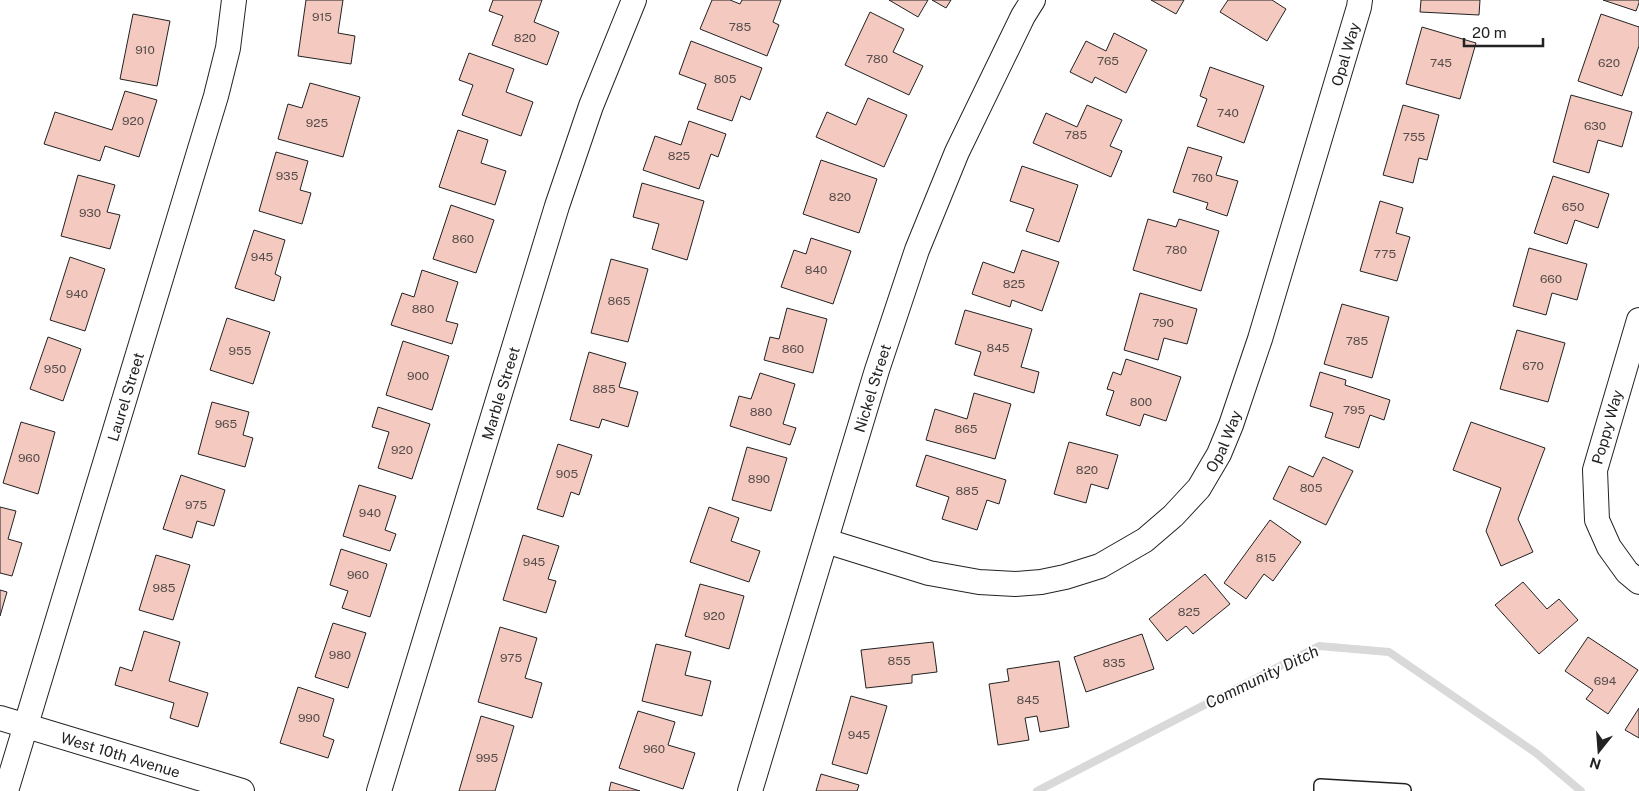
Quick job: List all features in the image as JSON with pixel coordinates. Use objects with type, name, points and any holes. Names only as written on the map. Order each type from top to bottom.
[{"type":"street","name":"Laurel Street","points":[[6,791],[216,96],[228,48],[234,0]]},
{"type":"street","name":"Marble Street","points":[[379,791],[557,206],[591,106],[634,0]]},
{"type":"street","name":"Nickel Street","points":[[750,791],[877,370],[917,250],[957,152],[1023,16],[1033,0]]},
{"type":"street","name":"Opal Way","points":[[826,541],[929,573],[979,582],[1015,584],[1042,582],[1066,577],[1100,566],[1145,540],[1173,516],[1199,488],[1219,454],[1231,425],[1260,339],[1360,0]]},
{"type":"street","name":"Poppy Way","points":[[1639,320],[1595,470],[1597,520],[1609,548],[1627,572],[1639,582]]},
{"type":"street","name":"West 10th Avenue","points":[[0,718],[206,786],[242,791]]},
{"type":"lane","points":[[1320,791],[1320,785],[1405,790]]},
{"type":"building","points":[[306,0],[343,0],[338,33],[355,36],[351,64],[298,56]]},
{"type":"building","points":[[493,0],[542,0],[534,22],[559,32],[547,65],[492,45],[503,16],[489,11]]},
{"type":"building","points":[[712,0],[730,0],[740,4],[742,0],[781,0],[773,22],[779,25],[767,56],[700,29]]},
{"type":"building","points":[[889,0],[928,0],[918,17]]},
{"type":"building","points":[[932,0],[951,0],[946,8]]},
{"type":"building","points":[[1151,0],[1184,0],[1176,14]]},
{"type":"building","points":[[1228,0],[1272,0],[1286,9],[1267,41],[1220,12]]},
{"type":"building","points":[[1421,0],[1480,0],[1479,15],[1420,12]]},
{"type":"building","points":[[1603,0],[1639,0],[1639,3],[1636,11]]},
{"type":"building","points":[[870,12],[904,29],[893,52],[923,66],[909,95],[845,65]]},
{"type":"building","points":[[133,14],[170,21],[157,86],[120,79]]},
{"type":"building","points":[[1601,14],[1639,27],[1639,46],[1622,96],[1578,81]]},
{"type":"building","points":[[1422,27],[1476,43],[1460,99],[1406,84]]},
{"type":"building","points":[[1114,33],[1147,50],[1126,93],[1095,77],[1092,83],[1070,72],[1086,41],[1106,51]]},
{"type":"building","points":[[691,41],[762,68],[750,100],[741,96],[732,121],[697,109],[706,84],[679,74]]},
{"type":"building","points":[[469,53],[514,69],[506,92],[533,102],[521,136],[462,115],[473,85],[459,80]]},
{"type":"building","points":[[1210,67],[1264,86],[1244,143],[1197,126],[1207,99],[1200,96]]},
{"type":"building","points":[[310,83],[360,97],[343,157],[278,139],[288,104],[302,108]]},
{"type":"building","points":[[125,91],[157,100],[139,157],[105,146],[100,161],[44,144],[55,112],[112,130]]},
{"type":"building","points":[[1571,95],[1632,112],[1622,147],[1598,140],[1589,173],[1553,162]]},
{"type":"building","points":[[868,98],[907,115],[884,167],[816,137],[827,112],[856,125]]},
{"type":"building","points":[[1087,105],[1122,120],[1110,146],[1122,151],[1111,177],[1033,143],[1046,113],[1077,127]]},
{"type":"building","points":[[1403,105],[1439,115],[1427,160],[1419,158],[1413,183],[1383,175]]},
{"type":"building","points":[[689,121],[726,134],[718,157],[711,154],[699,189],[643,170],[655,136],[681,145]]},
{"type":"building","points":[[458,130],[488,140],[481,163],[506,171],[495,205],[439,187]]},
{"type":"building","points":[[1188,147],[1222,157],[1216,175],[1238,181],[1227,216],[1206,209],[1208,203],[1173,192]]},
{"type":"building","points":[[276,152],[308,161],[300,190],[311,193],[302,224],[259,211]]},
{"type":"building","points":[[821,160],[877,179],[859,233],[803,214]]},
{"type":"building","points":[[1022,166],[1078,185],[1059,242],[1026,231],[1034,209],[1010,201]]},
{"type":"building","points":[[78,175],[115,185],[107,212],[120,215],[110,249],[61,236]]},
{"type":"building","points":[[1553,176],[1609,194],[1598,228],[1575,220],[1567,244],[1534,233]]},
{"type":"building","points":[[642,183],[704,201],[687,260],[652,249],[659,224],[633,217]]},
{"type":"building","points":[[1380,201],[1403,208],[1396,233],[1410,237],[1397,281],[1360,271]]},
{"type":"building","points":[[451,205],[494,220],[476,273],[433,259]]},
{"type":"building","points":[[1148,219],[1176,227],[1179,219],[1219,231],[1201,291],[1133,270]]},
{"type":"building","points":[[254,230],[285,240],[275,274],[281,277],[274,301],[235,288]]},
{"type":"building","points":[[811,238],[851,251],[833,304],[781,287],[794,250],[806,254]]},
{"type":"building","points":[[1529,248],[1587,264],[1577,300],[1552,293],[1546,315],[1513,306]]},
{"type":"building","points":[[1022,250],[1059,262],[1042,311],[1012,300],[1010,307],[972,294],[983,262],[1014,273]]},
{"type":"building","points":[[70,257],[105,269],[85,331],[50,320]]},
{"type":"building","points":[[611,259],[648,269],[628,342],[591,333]]},
{"type":"building","points":[[422,270],[458,282],[446,321],[458,324],[452,344],[391,325],[402,293],[414,297]]},
{"type":"building","points":[[1140,293],[1197,309],[1187,344],[1164,338],[1158,360],[1124,350]]},
{"type":"building","points":[[1342,304],[1389,317],[1372,378],[1324,364]]},
{"type":"building","points":[[787,308],[827,319],[813,373],[764,360],[770,337],[779,339]]},
{"type":"building","points":[[965,310],[1032,329],[1021,367],[1039,372],[1034,393],[974,375],[981,352],[955,344]]},
{"type":"building","points":[[227,318],[270,332],[253,384],[210,370]]},
{"type":"building","points":[[1517,330],[1565,343],[1548,402],[1500,389]]},
{"type":"building","points":[[48,337],[81,349],[63,401],[30,389]]},
{"type":"building","points":[[403,341],[449,356],[432,410],[386,395]]},
{"type":"building","points":[[589,352],[626,363],[619,387],[638,392],[628,427],[602,419],[599,428],[570,420]]},
{"type":"building","points":[[1126,359],[1181,377],[1166,421],[1144,414],[1140,426],[1106,415],[1114,391],[1107,389],[1113,372],[1121,375]]},
{"type":"building","points":[[1320,372],[1346,380],[1345,385],[1390,400],[1384,420],[1370,415],[1359,448],[1325,437],[1333,413],[1310,406]]},
{"type":"building","points":[[760,373],[795,384],[783,424],[796,428],[790,445],[730,426],[739,396],[751,399]]},
{"type":"building","points":[[974,393],[1011,404],[995,459],[926,440],[935,409],[967,419]]},
{"type":"building","points":[[212,402],[249,412],[243,435],[253,438],[245,467],[198,454]]},
{"type":"building","points":[[378,407],[430,424],[412,479],[378,468],[389,432],[372,427]]},
{"type":"building","points":[[21,422],[55,432],[38,494],[3,483]]},
{"type":"building","points":[[1471,422],[1545,448],[1518,519],[1533,552],[1501,566],[1486,531],[1501,488],[1453,470]]},
{"type":"building","points":[[1069,442],[1118,455],[1108,489],[1091,484],[1086,503],[1054,494]]},
{"type":"building","points":[[558,444],[592,455],[579,495],[571,492],[563,517],[537,509]]},
{"type":"building","points":[[747,447],[787,458],[771,511],[732,500]]},
{"type":"building","points":[[926,455],[1006,480],[999,504],[987,500],[977,530],[942,519],[949,497],[916,486]]},
{"type":"building","points":[[1323,457],[1353,471],[1326,525],[1273,499],[1289,466],[1313,477]]},
{"type":"building","points":[[181,475],[225,490],[214,526],[197,521],[192,538],[163,529]]},
{"type":"building","points":[[359,485],[396,496],[385,530],[396,534],[390,551],[343,536]]},
{"type":"building","points":[[0,507],[16,511],[8,539],[22,543],[12,576],[0,573]]},
{"type":"building","points":[[709,507],[739,518],[731,541],[760,551],[749,582],[690,562]]},
{"type":"building","points":[[1270,520],[1301,542],[1273,581],[1264,574],[1246,599],[1224,583]]},
{"type":"building","points":[[523,535],[559,546],[548,579],[556,581],[546,613],[503,600]]},
{"type":"building","points":[[341,549],[387,564],[370,617],[342,608],[348,591],[330,585]]},
{"type":"building","points":[[156,555],[190,565],[173,620],[139,610]]},
{"type":"building","points":[[1205,574],[1230,604],[1193,634],[1186,626],[1167,641],[1149,619]]},
{"type":"building","points":[[1523,582],[1547,609],[1559,599],[1578,620],[1539,654],[1495,605]]},
{"type":"building","points":[[700,584],[744,596],[729,649],[685,636]]},
{"type":"building","points":[[0,590],[7,592],[0,616]]},
{"type":"building","points":[[333,623],[366,633],[348,688],[315,677]]},
{"type":"building","points":[[500,627],[537,638],[525,678],[542,683],[532,718],[478,702]]},
{"type":"building","points":[[144,631],[180,642],[169,681],[208,693],[198,727],[170,718],[174,703],[115,685],[120,667],[132,671]]},
{"type":"building","points":[[1142,634],[1154,669],[1086,692],[1074,657]]},
{"type":"building","points":[[1588,637],[1638,670],[1608,714],[1586,699],[1593,690],[1565,671]]},
{"type":"building","points":[[933,642],[937,672],[912,675],[912,683],[866,688],[861,650]]},
{"type":"building","points":[[656,644],[691,652],[685,675],[711,681],[702,716],[642,701]]},
{"type":"building","points":[[1059,661],[1069,727],[1040,732],[1037,716],[1025,718],[1029,740],[998,745],[989,684],[1009,681],[1007,669]]},
{"type":"building","points":[[298,687],[334,699],[323,736],[334,740],[328,758],[280,743]]},
{"type":"building","points":[[851,696],[887,706],[867,774],[832,764]]},
{"type":"building","points":[[1639,708],[1639,738],[1625,730]]},
{"type":"building","points":[[638,711],[675,722],[668,745],[695,753],[683,789],[619,768]]},
{"type":"building","points":[[481,716],[514,726],[495,791],[459,791]]},
{"type":"building","points":[[821,774],[859,785],[857,791],[816,791]]},
{"type":"building","points":[[611,782],[640,791],[609,791]]},
{"type":"waterway","name":"Community Ditch","points":[[1037,791],[1319,646],[1389,652],[1536,753],[1581,791]]}]
